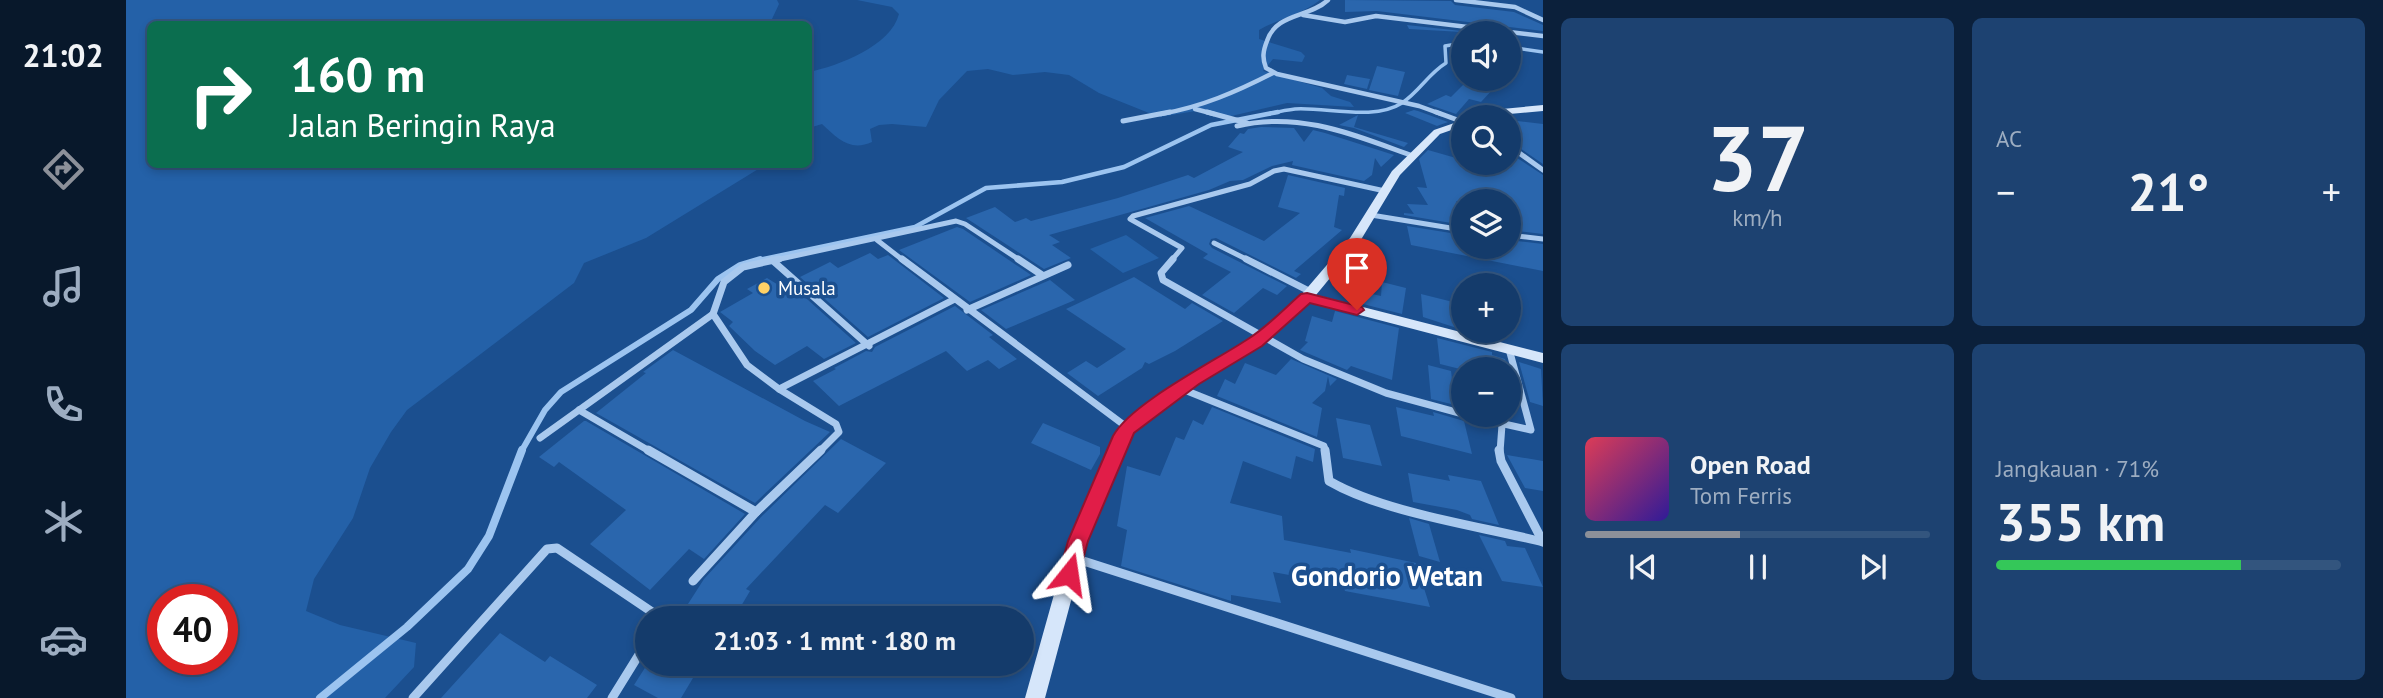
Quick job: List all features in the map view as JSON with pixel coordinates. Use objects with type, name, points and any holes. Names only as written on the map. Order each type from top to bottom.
[{"type":"street","points":[[1328,0],[1303,15],[1280,22],[1268,31],[1263,61],[1266,68],[1273,73],[1419,106],[1451,118]]},
{"type":"street","points":[[1456,0],[1515,7],[1543,20]]},
{"type":"street","points":[[1303,15],[1345,22],[1376,16],[1543,36]]},
{"type":"street","points":[[1123,121],[1194,108],[1238,91],[1273,73]]},
{"type":"street","points":[[1194,108],[1242,123],[1277,118],[1309,122],[1413,156]]},
{"type":"street","points":[[1521,110],[1543,108]]},
{"type":"street","points":[[1035,698],[1073,558],[1112,459],[1128,428],[1181,388],[1263,336],[1309,295],[1355,240],[1396,173],[1437,132],[1451,127]]},
{"type":"street","points":[[1521,154],[1543,170]]},
{"type":"street","points":[[1385,191],[1284,169],[1274,171],[1250,184],[1130,217],[1130,220],[1182,248],[1161,273],[1163,279],[1263,336],[1346,378],[1451,411]]},
{"type":"street","points":[[1371,215],[1451,228]]},
{"type":"street","points":[[540,438],[713,314],[724,282],[734,272],[772,260],[961,222],[1042,275]]},
{"type":"street","points":[[1521,236],[1543,239]]},
{"type":"street","points":[[877,240],[953,300],[1128,428]]},
{"type":"street","points":[[1214,243],[1309,295],[1543,358]]},
{"type":"street","points":[[772,260],[869,346]]},
{"type":"street","points":[[967,310],[1069,265]]},
{"type":"street","points":[[779,389],[869,346],[953,300]]},
{"type":"street","points":[[693,581],[756,512],[839,432],[836,424],[779,389],[747,365],[713,314]]},
{"type":"street","points":[[1509,349],[1511,357]]},
{"type":"street","points":[[1181,388],[1324,446],[1329,481],[1335,487],[1375,500],[1543,542],[1501,461],[1499,448],[1502,427]]},
{"type":"street","points":[[1510,427],[1526,431],[1532,427],[1521,390]]},
{"type":"street","points":[[579,410],[756,512]]},
{"type":"street","points":[[413,698],[547,549],[556,548],[643,606]]},
{"type":"street","points":[[1073,558],[1274,620],[1511,698]]},
{"type":"street","points":[[612,698],[635,661]]},
{"type":"shaded area","points":[[126,0],[777,0],[779,4],[769,21],[147,21],[147,168],[760,168],[646,238],[584,263],[574,283],[407,410],[391,432],[370,468],[353,518],[314,579],[306,611],[340,625],[416,643],[414,667],[385,698],[126,698]]},
{"type":"shaded area","points":[[857,0],[1320,0],[1259,30],[1259,39],[1301,52],[1305,56],[1302,62],[1273,59],[1263,71],[1322,88],[1331,96],[1350,102],[1354,107],[1287,103],[1227,117],[1202,110],[1159,117],[1099,93],[1069,75],[1045,72],[1013,75],[988,69],[967,71],[939,100],[926,127],[879,125],[870,129],[872,142],[864,145],[844,142],[822,124],[812,127],[812,71],[834,65],[875,45],[886,36],[899,14],[892,7]]},
{"type":"shaded area","points":[[1126,235],[1159,258],[1123,273],[1090,249]]},
{"type":"building","points":[[1345,0],[1451,1],[1455,5],[1514,12],[1543,25],[1543,31],[1521,28],[1521,21],[1460,21],[1377,11],[1345,12]]},
{"type":"building","points":[[1407,25],[1451,31],[1409,29]]},
{"type":"building","points":[[1377,66],[1405,72],[1398,96],[1369,90]]},
{"type":"building","points":[[1347,75],[1370,79],[1367,89],[1344,84]]},
{"type":"building","points":[[1457,91],[1491,91],[1481,102],[1469,99],[1464,105],[1451,105],[1451,112],[1427,104],[1446,95],[1451,97]]},
{"type":"building","points":[[1414,110],[1448,122],[1437,126],[1405,113]]},
{"type":"building","points":[[1358,115],[1354,127],[1408,143],[1404,147],[1339,125]]},
{"type":"building","points":[[1521,121],[1543,124],[1543,164],[1521,149]]},
{"type":"building","points":[[1261,127],[1294,128],[1304,142],[1313,130],[1394,155],[1381,167],[1375,158],[1372,175],[1364,181],[1292,165],[1293,161],[1272,166],[1243,180],[1230,181],[1209,190],[1049,235],[1060,242],[1052,245],[1071,258],[1044,269],[966,218],[995,207],[1015,222],[1026,218],[1031,221],[1118,198],[1188,175],[1194,178],[1243,152],[1228,147],[1240,133]]},
{"type":"building","points":[[1428,150],[1451,157],[1451,175],[1521,175],[1521,161],[1543,175],[1543,234],[1521,231],[1521,189],[1451,189],[1451,223],[1404,215],[1414,214],[1407,204],[1428,205],[1417,187],[1427,188],[1419,159]]},
{"type":"building","points":[[1288,175],[1345,188],[1344,196],[1339,195],[1334,227],[1342,230],[1294,271],[1301,274],[1296,278],[1216,238],[1211,239],[1209,244],[1212,248],[1287,286],[1277,295],[1263,288],[1234,313],[1202,295],[1231,272],[1203,258],[1208,254],[1145,218],[1189,206],[1264,241],[1300,213],[1278,207]]},
{"type":"building","points":[[1407,226],[1451,233],[1451,253],[1411,245]]},
{"type":"building","points":[[957,227],[1031,275],[970,302],[899,250]]},
{"type":"building","points":[[1521,241],[1543,244],[1543,271],[1482,259],[1521,259]]},
{"type":"building","points":[[870,253],[878,259],[888,255],[944,298],[868,337],[800,277],[830,262],[838,268]]},
{"type":"building","points":[[1134,277],[1185,309],[1192,303],[1223,321],[1175,351],[1149,364],[1145,362],[1142,368],[1098,396],[1067,373],[1086,361],[1097,368],[1126,349],[1066,309]]},
{"type":"building","points":[[767,278],[780,286],[788,282],[856,343],[824,359],[807,346],[775,365],[755,351],[729,326],[733,322],[720,312],[753,293],[747,289]]},
{"type":"building","points":[[1050,280],[1075,300],[1006,329],[981,310]]},
{"type":"building","points":[[1382,282],[1406,288],[1402,314],[1363,304],[1363,292],[1381,296]]},
{"type":"building","points":[[1421,294],[1451,302],[1451,326],[1423,317]]},
{"type":"building","points":[[955,306],[993,335],[989,337],[1017,359],[999,369],[988,360],[967,371],[946,351],[839,406],[813,381],[866,351],[872,352],[875,347]]},
{"type":"building","points":[[1335,311],[1399,328],[1392,380],[1351,366],[1347,370],[1300,350],[1308,342],[1305,341],[1312,316],[1332,322]]},
{"type":"building","points":[[1437,338],[1492,352],[1492,355],[1498,357],[1451,357],[1451,367],[1440,364]]},
{"type":"building","points":[[673,350],[830,432],[755,503],[596,413]]},
{"type":"building","points":[[1291,359],[1337,379],[1330,386],[1328,376],[1325,391],[1312,403],[1322,408],[1317,437],[1217,396],[1225,379],[1235,384],[1245,363],[1276,375]]},
{"type":"building","points":[[1521,363],[1541,369],[1543,406],[1530,402]]},
{"type":"building","points":[[1428,365],[1451,371],[1451,404],[1431,399]]},
{"type":"building","points":[[1212,407],[1315,449],[1313,462],[1296,456],[1291,479],[1243,461],[1230,503],[1282,516],[1284,540],[1351,553],[1350,549],[1416,563],[1430,607],[1345,591],[1343,585],[1273,572],[1281,603],[1231,595],[1231,601],[1121,566],[1127,530],[1117,526],[1127,466],[1160,476],[1176,437],[1184,440],[1193,420],[1203,425]]},
{"type":"building","points":[[1396,407],[1434,416],[1433,412],[1451,417],[1451,427],[1465,427],[1472,454],[1401,436]]},
{"type":"building","points":[[1336,418],[1370,425],[1382,466],[1343,458]]},
{"type":"building","points":[[584,421],[745,514],[704,559],[689,549],[650,590],[590,544],[626,510],[559,462],[554,467],[539,457]]},
{"type":"building","points":[[1043,423],[1100,447],[1100,454],[1091,470],[1031,443]]},
{"type":"building","points":[[841,439],[886,463],[838,513],[825,505],[746,589],[750,591],[741,606],[687,606],[704,579],[761,517]]},
{"type":"building","points":[[1507,455],[1543,461],[1543,491],[1525,488]]},
{"type":"building","points":[[1408,473],[1450,481],[1448,475],[1481,481],[1499,525],[1472,519],[1470,515],[1457,510],[1413,502]]},
{"type":"building","points":[[1409,518],[1429,524],[1440,562],[1419,556]]},
{"type":"building","points":[[1479,535],[1505,541],[1507,546],[1525,548],[1543,587],[1502,581]]},
{"type":"building","points":[[500,633],[545,662],[550,656],[597,685],[587,698],[441,698]]},
{"type":"building","points":[[640,676],[694,676],[681,698],[658,698],[634,685]]},
{"type":"waterway","points":[[1268,114],[1295,109],[1364,112],[1391,108],[1402,103],[1446,63],[1445,46],[1451,45]]},
{"type":"waterway","points":[[1521,49],[1543,52]]},
{"type":"waterway","points":[[754,261],[915,227],[986,188],[1062,182],[1124,167],[1211,125],[1278,112]]},
{"type":"waterway","points":[[522,451],[545,410],[561,392],[691,310],[718,279],[740,265],[760,259]]},
{"type":"waterway","points":[[320,698],[407,627],[468,569],[489,536],[522,451]]},
{"type":"place","name":"Musala","points":[[764,288]]},
{"type":"district","name":"Gondorio Wetan","points":[[1387,575]]},
{"type":"route","points":[[1069,574],[1078,541],[1122,436],[1128,428],[1193,380],[1270,332],[1307,297],[1357,310]]}]
